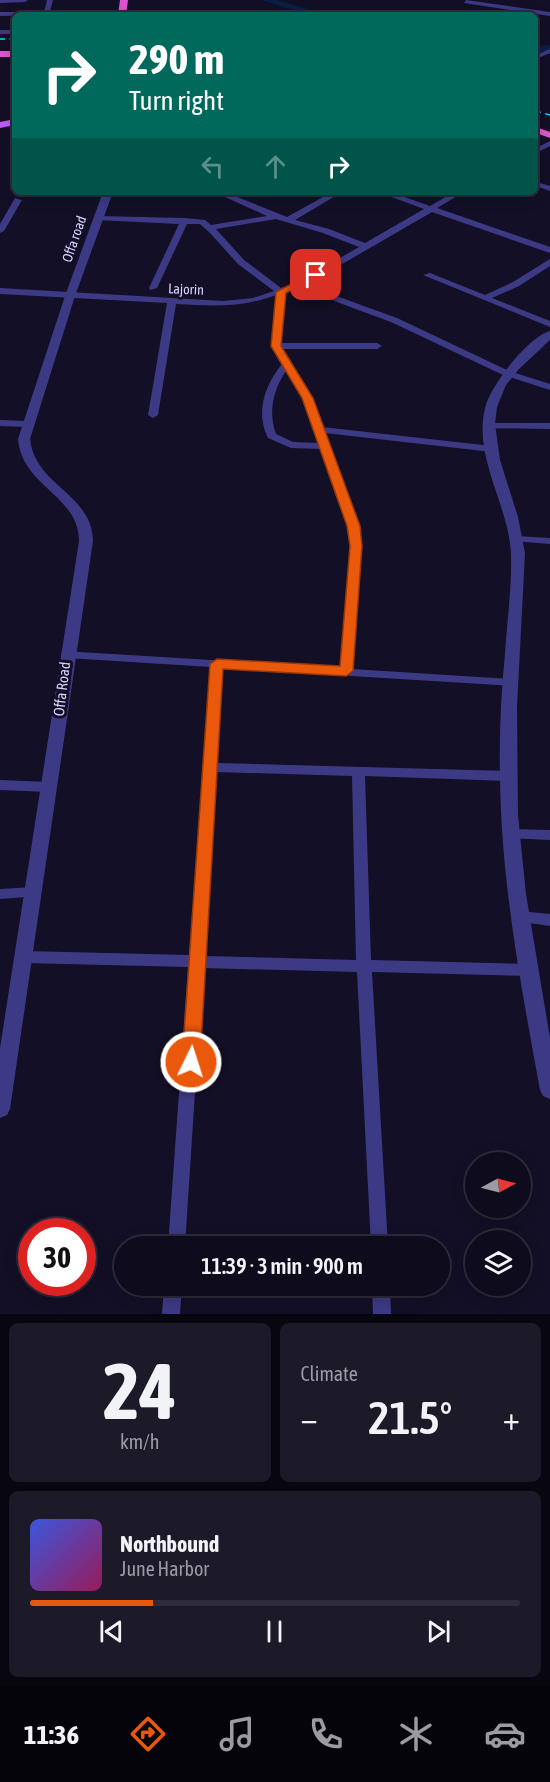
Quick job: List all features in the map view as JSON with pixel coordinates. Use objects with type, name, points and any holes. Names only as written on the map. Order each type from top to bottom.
[{"type":"street","points":[[0,1],[25,0]]},
{"type":"street","points":[[519,10],[529,0]]},
{"type":"street","points":[[466,2],[534,12]]},
{"type":"street","points":[[538,149],[550,139]]},
{"type":"street","name":"Offa road","points":[[70,296],[107,195]]},
{"type":"street","points":[[225,195],[276,218],[365,246]]},
{"type":"street","points":[[288,220],[333,195]]},
{"type":"street","points":[[390,195],[550,250]]},
{"type":"street","name":"Lajorin","points":[[0,291],[172,302],[237,303],[299,285],[455,195]]},
{"type":"street","points":[[0,231],[18,200]]},
{"type":"street","points":[[97,218],[202,222],[241,262],[281,292],[276,346],[300,382],[353,526],[356,546],[346,671]]},
{"type":"street","points":[[210,228],[276,218]]},
{"type":"street","points":[[153,288],[185,220]]},
{"type":"street","points":[[485,298],[516,284],[550,262]]},
{"type":"street","points":[[427,275],[550,324]]},
{"type":"street","points":[[299,285],[394,320],[506,373],[550,387]]},
{"type":"street","name":"Offa Road","points":[[0,1109],[34,892],[67,654],[86,541],[85,524],[77,510],[26,457],[23,448],[27,424],[70,296]]},
{"type":"street","points":[[153,415],[172,302]]},
{"type":"street","points":[[550,334],[506,373],[490,407],[489,426],[492,449],[511,510],[516,539],[515,643],[510,683],[508,776],[520,918],[529,970],[544,1023],[550,1090]]},
{"type":"street","points":[[276,346],[377,346]]},
{"type":"street","points":[[287,364],[272,385],[266,411],[269,430],[273,436],[291,445],[324,446]]},
{"type":"street","points":[[0,423],[27,424]]},
{"type":"street","points":[[489,426],[550,426]]},
{"type":"street","points":[[318,429],[492,449]]},
{"type":"street","points":[[516,539],[550,541]]},
{"type":"street","points":[[67,654],[510,683]]},
{"type":"street","points":[[177,1236],[198,963],[217,664]]},
{"type":"street","points":[[210,767],[508,776]]},
{"type":"street","points":[[358,771],[364,967],[379,1236]]},
{"type":"street","points":[[0,785],[49,787]]},
{"type":"street","points":[[512,834],[550,835]]},
{"type":"street","points":[[0,894],[34,892]]},
{"type":"street","points":[[520,918],[550,920]]},
{"type":"street","points":[[24,957],[529,970]]},
{"type":"street","points":[[171,1314],[172,1296]]},
{"type":"street","points":[[381,1296],[382,1314]]},
{"type":"waterway","points":[[266,0],[311,12]]},
{"type":"waterway","points":[[538,49],[550,48]]},
{"type":"railway","points":[[0,39],[12,39]]},
{"type":"railway","points":[[538,112],[550,115]]},
{"type":"route","points":[[191,1062],[217,664],[346,671],[356,546],[353,526],[307,398],[300,382],[276,346],[281,292],[316,275]]}]
